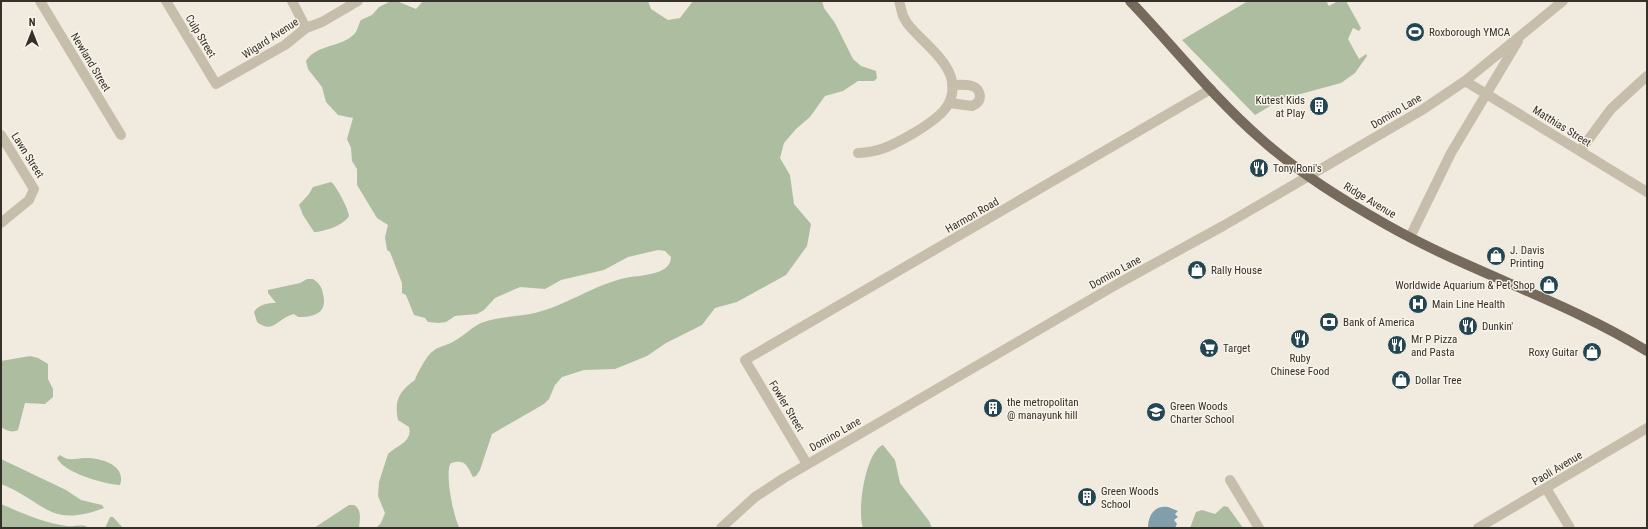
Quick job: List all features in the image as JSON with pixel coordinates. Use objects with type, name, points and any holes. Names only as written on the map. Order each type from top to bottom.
[{"type":"main road","name":"Ridge Avenue","points":[[1130,1],[1174,52],[1261,140],[1309,176],[1410,237],[1484,273],[1586,318],[1647,351]]},
{"type":"street","name":"Newland Street","points":[[40,1],[121,135]]},
{"type":"street","name":"Culp Street","points":[[166,1],[216,84]]},
{"type":"street","points":[[292,1],[306,28]]},
{"type":"street","name":"Wigard Avenue","points":[[216,84],[285,45],[306,28],[322,22],[358,1]]},
{"type":"street","points":[[858,153],[870,153],[886,149],[933,122],[950,103],[952,85],[946,67],[907,23],[903,16],[899,1]]},
{"type":"street","name":"Domino Lane","points":[[721,528],[759,494],[807,464],[1119,283],[1197,241],[1422,110],[1465,81],[1521,36],[1560,2]]},
{"type":"street","name":"Domino Lane","points":[[1410,237],[1451,153],[1521,36]]},
{"type":"street","points":[[1580,151],[1612,108],[1647,76]]},
{"type":"street","name":"Matthias Street","points":[[1465,81],[1647,192]]},
{"type":"street","points":[[950,103],[972,106],[978,102],[980,98],[978,90],[975,87],[968,85],[952,85]]},
{"type":"street","name":"Harmon Road","points":[[745,360],[1211,89]]},
{"type":"street","name":"Lawn Street","points":[[1,135],[34,189],[30,200],[1,223]]},
{"type":"street","name":"Fowler Street","points":[[745,360],[807,464]]},
{"type":"street","name":"Paoli Avenue","points":[[1478,528],[1647,428]]},
{"type":"street","points":[[1230,480],[1259,528]]},
{"type":"street","points":[[1546,488],[1570,528]]},
{"type":"green space","points":[[391,1],[399,2],[416,9],[423,1],[648,1],[651,9],[668,20],[680,18],[693,1],[822,1],[824,8],[835,23],[853,59],[861,66],[876,71],[877,78],[874,81],[858,81],[843,91],[825,96],[810,117],[796,129],[784,143],[780,158],[790,175],[794,204],[811,224],[807,246],[786,275],[737,302],[715,308],[702,325],[666,343],[647,356],[615,369],[584,370],[562,377],[555,385],[549,399],[544,404],[492,434],[480,470],[476,476],[473,477],[465,464],[460,462],[451,463],[449,468],[449,485],[455,516],[460,528],[376,528],[381,523],[385,513],[378,496],[379,482],[388,454],[406,440],[410,432],[409,427],[398,420],[397,402],[405,388],[415,380],[430,354],[434,350],[453,342],[481,323],[494,319],[535,313],[558,305],[614,281],[653,274],[666,268],[670,263],[671,257],[665,251],[658,250],[628,257],[604,270],[561,280],[545,289],[520,287],[495,298],[484,310],[477,314],[455,316],[446,322],[428,322],[425,318],[414,315],[406,295],[402,293],[402,283],[390,252],[387,250],[385,237],[388,225],[377,218],[357,185],[357,169],[352,161],[351,148],[347,139],[353,118],[338,115],[326,102],[322,87],[308,69],[306,61],[317,51],[345,41],[351,37],[356,32],[361,20],[372,15],[379,7]]},
{"type":"green space","points":[[1248,1],[1326,1],[1329,6],[1338,1],[1346,1],[1361,28],[1359,31],[1353,28],[1348,39],[1359,59],[1366,54],[1367,56],[1355,73],[1341,83],[1282,99],[1255,115],[1182,40]]},
{"type":"green space","points":[[331,182],[342,198],[349,216],[343,222],[333,227],[323,231],[314,232],[303,215],[299,205],[313,187]]},
{"type":"green space","points":[[307,279],[313,279],[322,289],[324,300],[322,310],[314,315],[304,317],[298,317],[294,314],[268,327],[257,322],[254,312],[258,307],[264,304],[276,303],[268,293],[268,290],[300,283]]},
{"type":"green space","points":[[30,356],[38,358],[48,364],[48,379],[53,389],[53,397],[45,404],[25,403],[18,430],[5,430],[1,427],[1,361]]},
{"type":"green space","points":[[883,445],[895,460],[900,483],[929,521],[932,528],[863,528],[861,509],[867,470],[871,459],[877,450]]},
{"type":"green space","points":[[60,455],[68,459],[90,458],[111,464],[120,472],[120,485],[95,480],[76,473],[61,463],[57,458]]},
{"type":"green space","points":[[1,459],[66,490],[81,500],[102,505],[104,508],[85,514],[70,516],[58,514],[48,510],[1,484]]},
{"type":"green space","points":[[1,504],[50,523],[67,526],[81,525],[89,528],[1,528]]},
{"type":"green space","points":[[349,505],[354,505],[358,509],[360,515],[359,528],[314,528]]},
{"type":"green space","points":[[1224,506],[1228,507],[1243,528],[1190,528],[1196,512],[1202,510],[1215,514]]},
{"type":"green space","points":[[110,517],[113,517],[123,528],[105,528]]},
{"type":"water","points":[[1168,507],[1178,511],[1175,514],[1178,517],[1174,520],[1177,524],[1175,528],[1148,528],[1149,519],[1153,512],[1159,508]]},
{"type":"place","name":"Roxborough YMCA","points":[[1415,32]]},
{"type":"place","name":"Kutest Kids at Play","points":[[1319,106]]},
{"type":"place","name":"Tony Roni's","points":[[1259,168]]},
{"type":"place","name":"J. Davis Printing","points":[[1496,256]]},
{"type":"place","name":"Rally House","points":[[1197,270]]},
{"type":"place","name":"Worldwide Aquarium & Pet Shop","points":[[1549,285]]},
{"type":"place","name":"Main Line Health","points":[[1418,304]]},
{"type":"place","name":"Bank of America","points":[[1329,322]]},
{"type":"place","name":"Dunkin'","points":[[1468,326]]},
{"type":"place","name":"Ruby Chinese Food","points":[[1300,339]]},
{"type":"place","name":"Mr P Pizza and Pasta","points":[[1397,345]]},
{"type":"place","name":"Target","points":[[1209,348]]},
{"type":"place","name":"Roxy Guitar","points":[[1592,352]]},
{"type":"place","name":"Dollar Tree","points":[[1401,380]]},
{"type":"place","name":"the metropolitan @ manayunk hill","points":[[993,408]]},
{"type":"place","name":"Green Woods Charter School","points":[[1156,412]]},
{"type":"place","name":"Green Woods School","points":[[1087,497]]}]
